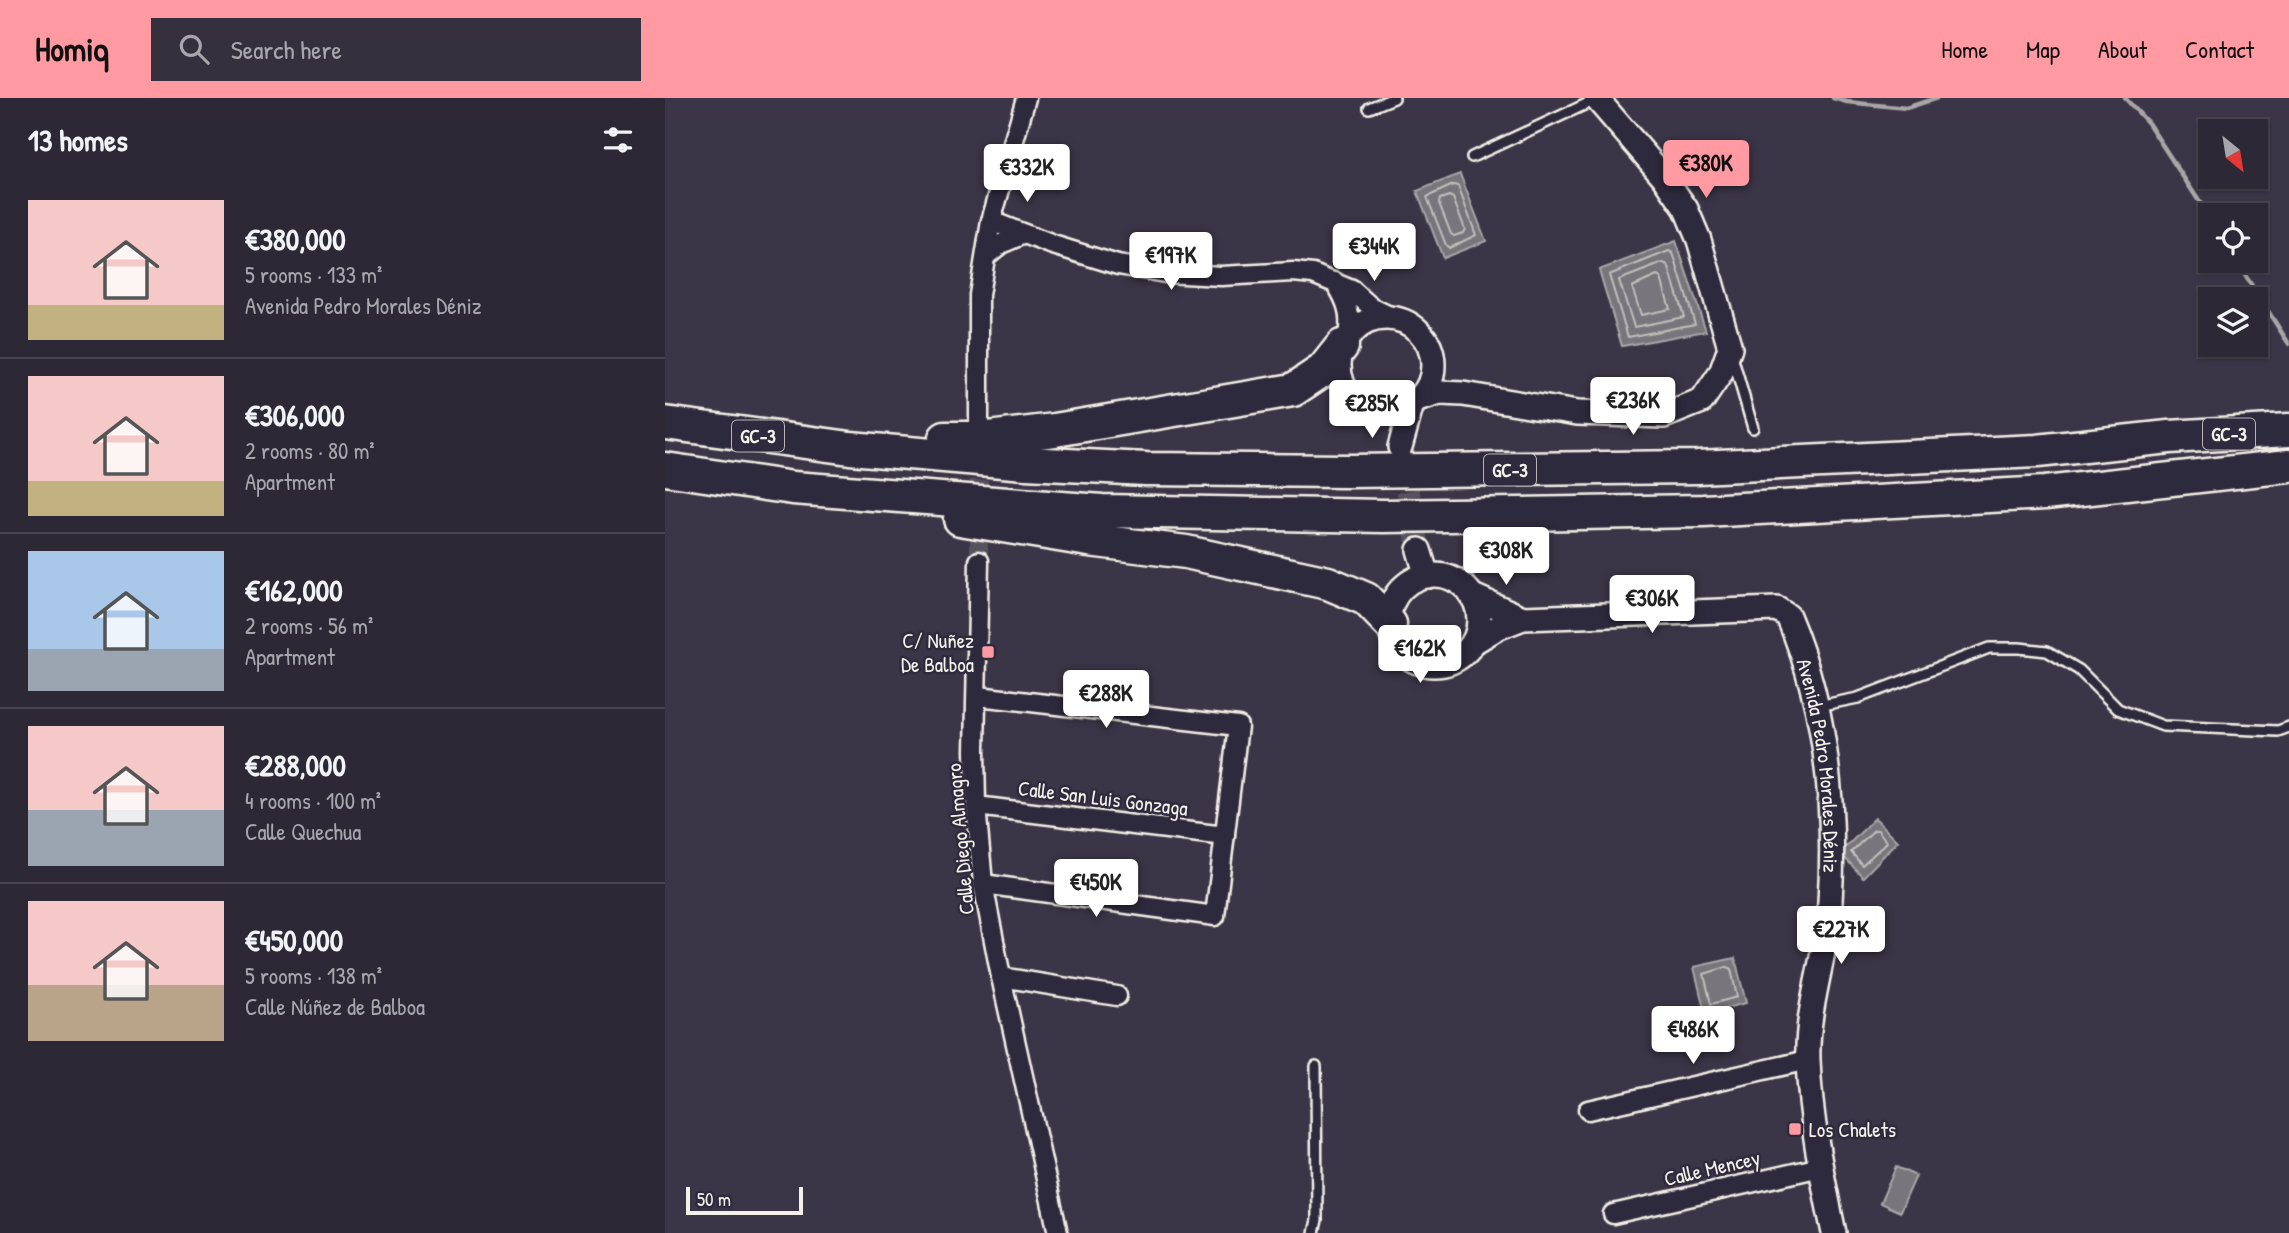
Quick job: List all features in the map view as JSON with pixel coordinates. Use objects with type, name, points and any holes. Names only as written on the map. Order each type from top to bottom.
[{"type":"highway","points":[[845,441],[988,438],[1055,430],[1293,390],[1323,370],[1345,341]]},
{"type":"highway","points":[[2173,437],[2217,417],[2289,412]]},
{"type":"highway","name":"GC-3","points":[[665,423],[750,435],[815,432],[845,441],[1026,463],[1146,469],[1530,470],[1697,467],[2037,451],[2173,437],[2289,430]]},
{"type":"highway","name":"GC-3","points":[[665,469],[843,498],[1102,511],[1384,516],[1801,507],[2045,494],[2289,466]]},
{"type":"highway","points":[[843,498],[1089,540],[1187,552],[1315,580],[1366,599],[1389,624]]},
{"type":"street","points":[[1335,282],[1347,302],[1351,320],[1338,360],[1339,374],[1352,399],[1364,407],[1377,411],[1401,409],[1440,393],[1478,396],[1577,413],[1664,416],[1702,401],[1721,373],[1730,348],[1699,240],[1686,209],[1664,177],[1596,99]]},
{"type":"street","points":[[979,421],[979,295],[991,221],[1030,101]]},
{"type":"street","points":[[1001,189],[1007,207],[1024,234]]},
{"type":"street","points":[[991,221],[1118,265],[1165,273],[1221,276],[1293,272],[1313,274],[1352,290],[1371,307],[1410,324],[1421,333],[1433,360],[1427,388],[1415,402],[1400,447],[1388,424],[1377,411]]},
{"type":"street","points":[[986,256],[1000,244],[1024,234]]},
{"type":"street","points":[[1345,341],[1358,326],[1370,320],[1396,319]]},
{"type":"street","points":[[1433,360],[1453,381],[1478,396]]},
{"type":"street","points":[[1419,550],[1427,576]]},
{"type":"street","name":"Calle Diego Almagro","points":[[979,561],[975,750],[976,806],[983,884],[1058,1233]]},
{"type":"street","points":[[1427,576],[1452,579],[1463,585],[1477,606],[1479,618],[1478,631],[1465,653],[1453,661],[1439,665],[1411,659],[1400,650],[1389,624],[1395,598],[1415,580],[1427,576]]},
{"type":"street","points":[[1471,595],[1523,618]]},
{"type":"street","name":"Avenida Pedro Morales Déniz","points":[[1523,618],[1777,609],[1788,616],[1818,706],[1830,789],[1830,904],[1808,1035],[1808,1060],[1821,1167],[1834,1233]]},
{"type":"street","points":[[1473,642],[1497,628],[1523,618]]},
{"type":"street","points":[[978,696],[1238,726],[1215,916],[983,884]]},
{"type":"street","name":"Calle San Luis Gonzaga","points":[[976,806],[1224,836]]},
{"type":"street","points":[[1001,977],[1117,996]]},
{"type":"street","points":[[1588,1110],[1808,1060]]},
{"type":"street","name":"Calle Mencey","points":[[1613,1214],[1821,1167]]},
{"type":"lane","points":[[1369,108],[1394,98]]},
{"type":"lane","points":[[1472,157],[1596,99]]},
{"type":"lane","points":[[1730,348],[1753,428]]},
{"type":"lane","points":[[1818,706],[1859,698],[1989,648],[2019,648],[2047,651],[2079,670],[2118,709],[2163,726],[2278,731],[2289,727]]},
{"type":"lane","points":[[1314,1233],[1317,1220],[1316,1066]]},
{"type":"water","points":[[1460,174],[1486,241],[1443,258],[1417,191]]},
{"type":"water","points":[[1676,241],[1706,331],[1622,346],[1599,270]]},
{"type":"water","points":[[1875,818],[1898,841],[1863,877],[1840,853]]},
{"type":"water","points":[[1735,958],[1746,1003],[1705,1013],[1694,967]]},
{"type":"water","points":[[1896,1167],[1916,1176],[1900,1212],[1880,1203]]},
{"type":"waterway","points":[[1833,98],[1906,108],[1937,98]]},
{"type":"waterway","points":[[2125,98],[2148,123],[2200,203]]},
{"type":"waterway","points":[[2244,273],[2289,344]]},
{"type":"tunnel","points":[[979,453],[979,561]]},
{"type":"tunnel","points":[[1402,457],[1419,550]]},
{"type":"place","name":"C/ Nuñez De Balboa","points":[[988,652]]},
{"type":"place","name":"Los Chalets","points":[[1795,1129]]}]
